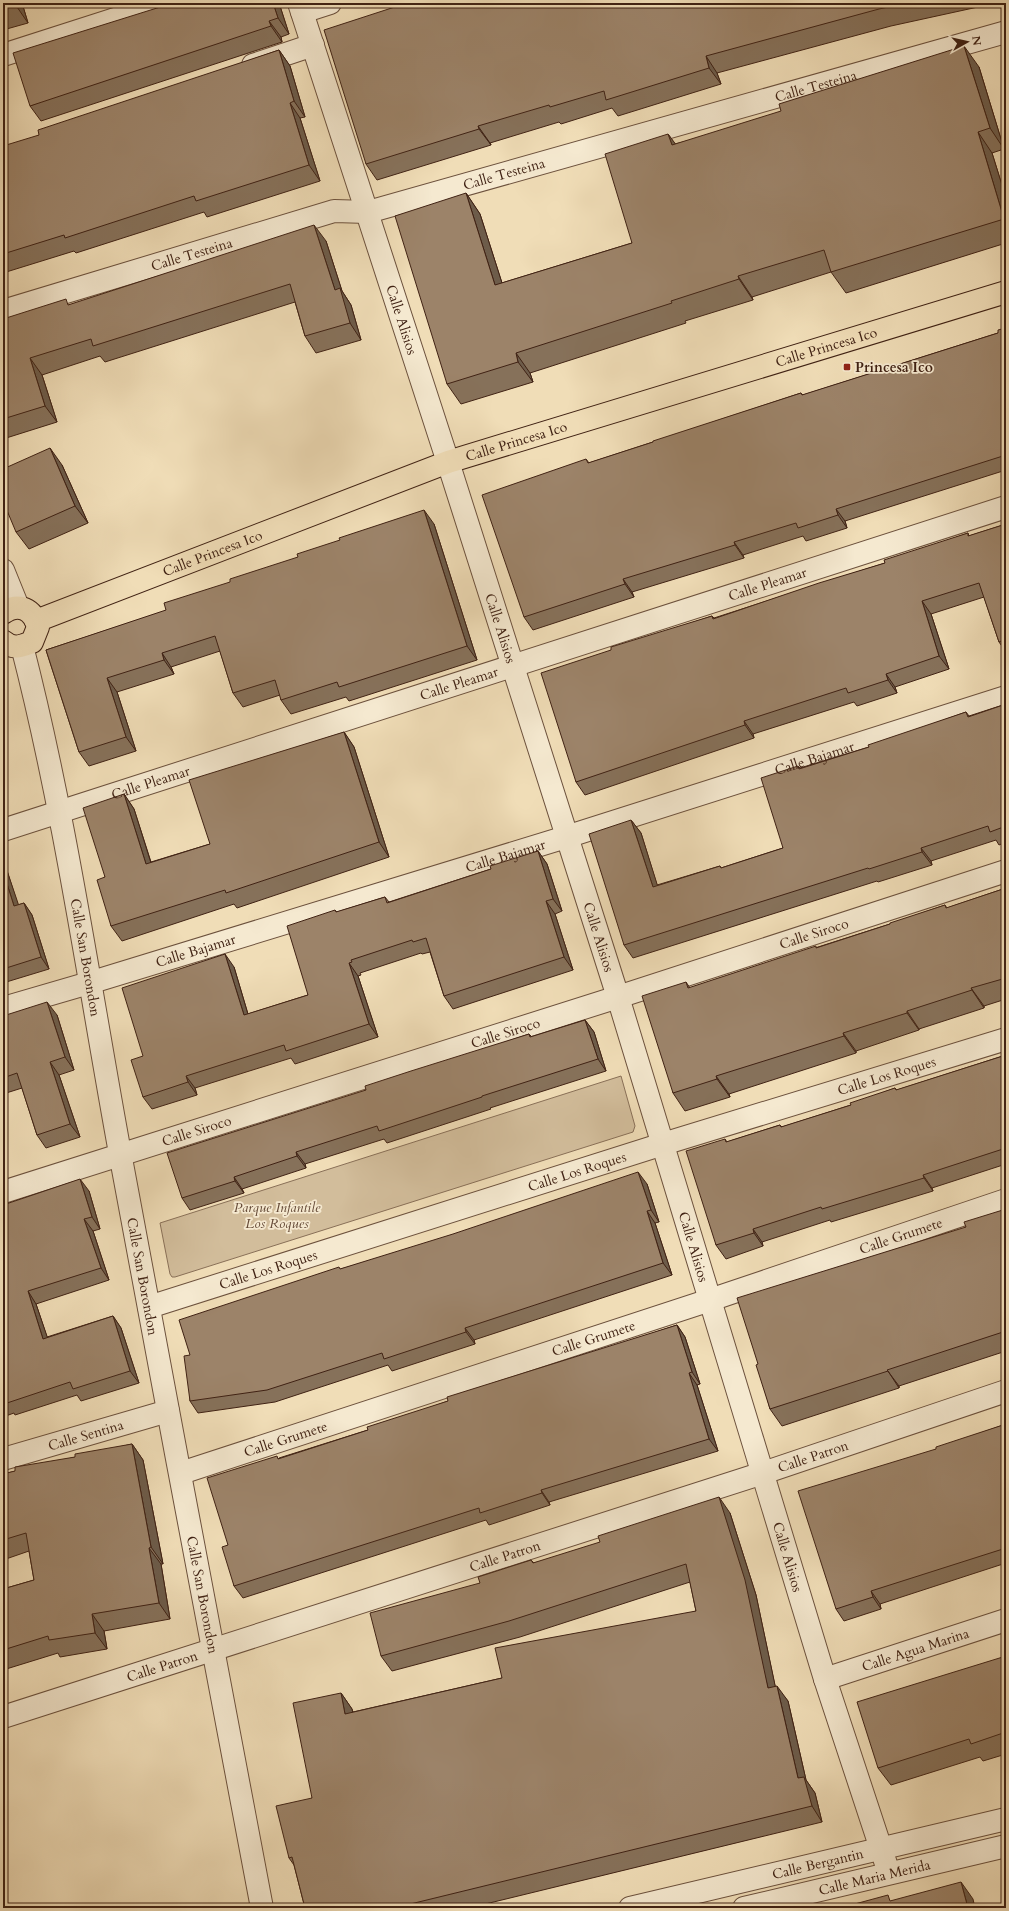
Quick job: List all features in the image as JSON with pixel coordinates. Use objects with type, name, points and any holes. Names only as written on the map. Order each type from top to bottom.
[{"type":"main road","name":"Calle Princesa Ico","points":[[36,621],[448,462],[1006,292]]},
{"type":"main road","points":[[10,610],[25,609],[32,613],[38,627],[32,642],[13,643]]},
{"type":"street","points":[[3,55],[165,3]]},
{"type":"street","points":[[301,7],[330,3]]},
{"type":"street","name":"Calle Alisios","points":[[301,7],[368,212],[618,997],[825,1680],[889,1873]]},
{"type":"street","name":"Calle Testeina","points":[[3,311],[334,211],[368,212],[1006,32]]},
{"type":"street","points":[[237,70],[313,45]]},
{"type":"street","name":"Calle Pleamar","points":[[3,830],[1006,507]]},
{"type":"street","points":[[3,570],[10,610]]},
{"type":"street","name":"Calle San Borondon","points":[[13,643],[35,694],[59,812],[120,1154],[262,1908]]},
{"type":"street","name":"Calle Bajamar","points":[[3,1008],[566,837],[1006,697]]},
{"type":"street","name":"Calle Siroco","points":[[3,1192],[618,997],[1006,871]]},
{"type":"street","name":"Calle Los Roques","points":[[149,1307],[663,1144],[1006,1039]]},
{"type":"street","name":"Calle Grumete","points":[[181,1473],[710,1300],[1006,1200]]},
{"type":"street","name":"Calle Patron","points":[[3,1717],[763,1473],[1006,1392]]},
{"type":"street","name":"Calle Sentina","points":[[3,1459],[168,1411]]},
{"type":"street","name":"Calle Agua Marina","points":[[825,1680],[1006,1620]]},
{"type":"street","points":[[1003,1819],[1006,1846]]},
{"type":"street","name":"Calle Bergantin","points":[[633,1908],[1003,1819]]},
{"type":"street","name":"Calle Maria Merida","points":[[744,1908],[1006,1846]]},
{"type":"green space","name":"Parque Infantile Los Roques","points":[[621,1076],[635,1126],[633,1132],[175,1277],[172,1277],[170,1274],[160,1223]]},
{"type":"building","points":[[3,3],[14,3],[15,4],[3,8]]},
{"type":"building","points":[[173,3],[273,3],[278,18],[269,21],[271,26],[30,106],[13,53]]},
{"type":"building","points":[[407,3],[907,3],[879,9],[706,56],[709,68],[606,100],[604,91],[550,107],[549,105],[478,126],[479,129],[366,164],[324,30]]},
{"type":"building","points":[[964,46],[990,128],[978,132],[1004,219],[831,272],[824,250],[738,276],[739,279],[671,301],[672,303],[516,353],[518,362],[447,384],[395,216],[466,193],[495,285],[632,243],[605,154],[668,134],[672,145],[781,111],[779,104]]},
{"type":"building","points":[[279,50],[294,101],[290,103],[309,165],[196,201],[194,196],[65,238],[64,235],[3,254],[3,206],[5,205],[3,198],[3,146],[39,135],[38,130]]},
{"type":"building","points":[[314,225],[335,290],[340,288],[350,323],[305,336],[290,284],[93,346],[91,339],[30,358],[45,406],[3,419],[3,319],[66,299],[68,305]]},
{"type":"building","points":[[1006,328],[1006,455],[836,509],[838,515],[798,528],[796,523],[734,542],[735,545],[623,579],[625,584],[524,617],[482,495],[586,459],[588,463],[801,393],[802,395],[998,333],[998,330]]},
{"type":"building","points":[[50,448],[75,506],[16,532],[3,501],[3,469]]},
{"type":"building","points":[[424,510],[467,646],[339,687],[337,682],[281,700],[275,680],[233,693],[215,636],[162,653],[164,660],[107,678],[126,737],[79,752],[46,650],[166,610],[164,603],[230,582],[230,579],[298,557],[297,554],[340,540],[339,538]]},
{"type":"building","points":[[1006,524],[1006,639],[999,642],[979,583],[922,601],[939,656],[886,674],[888,680],[848,693],[846,688],[744,721],[745,725],[576,782],[541,673],[611,650],[611,647],[712,616],[713,619],[819,583],[885,563],[884,560],[968,533],[968,536]]},
{"type":"building","points":[[1006,704],[1006,826],[990,832],[988,826],[921,848],[922,852],[624,945],[589,834],[631,820],[653,887],[720,866],[721,868],[783,848],[761,778],[798,766],[799,769],[869,747],[868,745],[966,712],[968,717]]},
{"type":"building","points":[[344,732],[379,842],[226,893],[225,890],[111,926],[97,880],[105,877],[83,808],[124,794],[146,864],[210,844],[189,780]]},
{"type":"building","points":[[538,851],[553,899],[546,901],[564,957],[444,996],[426,938],[413,942],[412,940],[351,960],[352,962],[349,963],[369,1024],[286,1051],[284,1045],[186,1076],[188,1082],[143,1097],[131,1060],[143,1056],[122,988],[225,954],[244,1015],[308,995],[287,926],[335,910],[336,912],[385,897],[387,903],[491,869],[490,866]]},
{"type":"building","points":[[3,871],[14,906],[24,903],[41,957],[3,969]]},
{"type":"building","points":[[1006,888],[1006,978],[971,988],[972,990],[907,1011],[907,1013],[843,1033],[844,1036],[716,1076],[717,1079],[673,1093],[642,996],[686,982],[688,988],[816,946],[816,948],[945,905],[946,908]]},
{"type":"building","points":[[47,1002],[65,1057],[50,1062],[70,1124],[37,1135],[17,1073],[3,1078],[3,1016]]},
{"type":"building","points":[[585,1020],[598,1059],[379,1131],[377,1126],[296,1152],[297,1156],[234,1177],[235,1181],[182,1198],[167,1153],[366,1090],[365,1086],[411,1071],[529,1034],[530,1037]]},
{"type":"building","points":[[1006,1055],[1006,1148],[923,1175],[924,1178],[822,1209],[821,1207],[753,1229],[754,1233],[716,1245],[686,1151],[725,1139],[726,1142],[780,1125],[781,1127],[851,1105],[850,1103],[895,1088],[896,1090]]},
{"type":"building","points":[[638,1172],[651,1210],[647,1211],[663,1263],[465,1328],[466,1332],[384,1359],[382,1353],[267,1390],[190,1401],[184,1356],[190,1355],[179,1320],[339,1267],[340,1269],[453,1234]]},
{"type":"building","points":[[80,1179],[92,1217],[84,1219],[101,1268],[28,1291],[43,1339],[113,1316],[130,1371],[73,1389],[70,1382],[7,1403],[6,1401],[3,1402],[3,1205]]},
{"type":"building","points":[[1006,1209],[1006,1331],[770,1409],[756,1365],[758,1364],[737,1298],[966,1227],[964,1222]]},
{"type":"building","points":[[677,1325],[692,1372],[689,1373],[709,1439],[541,1490],[542,1493],[480,1513],[479,1508],[234,1586],[222,1547],[228,1545],[207,1478],[277,1456],[278,1459],[368,1430],[367,1427],[448,1401],[447,1397]]},
{"type":"building","points":[[1006,1424],[1006,1548],[871,1591],[873,1597],[836,1609],[798,1491],[936,1449],[936,1447]]},
{"type":"building","points":[[132,1444],[151,1547],[149,1548],[159,1603],[92,1614],[95,1633],[49,1640],[48,1636],[3,1650],[3,1589],[34,1580],[26,1533],[3,1540],[3,1474],[15,1471],[15,1467],[75,1457],[75,1454]]},
{"type":"building","points":[[719,1497],[745,1580],[768,1688],[777,1686],[798,1778],[804,1777],[812,1806],[394,1908],[305,1908],[292,1857],[289,1858],[276,1806],[312,1798],[293,1703],[341,1693],[345,1714],[502,1678],[495,1648],[696,1611],[686,1564],[509,1621],[381,1656],[370,1613],[480,1583],[478,1577],[531,1560],[533,1563],[600,1542],[598,1536]]},
{"type":"building","points":[[1006,1656],[1006,1732],[971,1744],[969,1739],[878,1768],[857,1702]]},
{"type":"building","points":[[961,1882],[968,1908],[840,1908],[888,1895],[890,1901]]},
{"type":"place","name":"Princesa Ico","points":[[847,367]]}]
